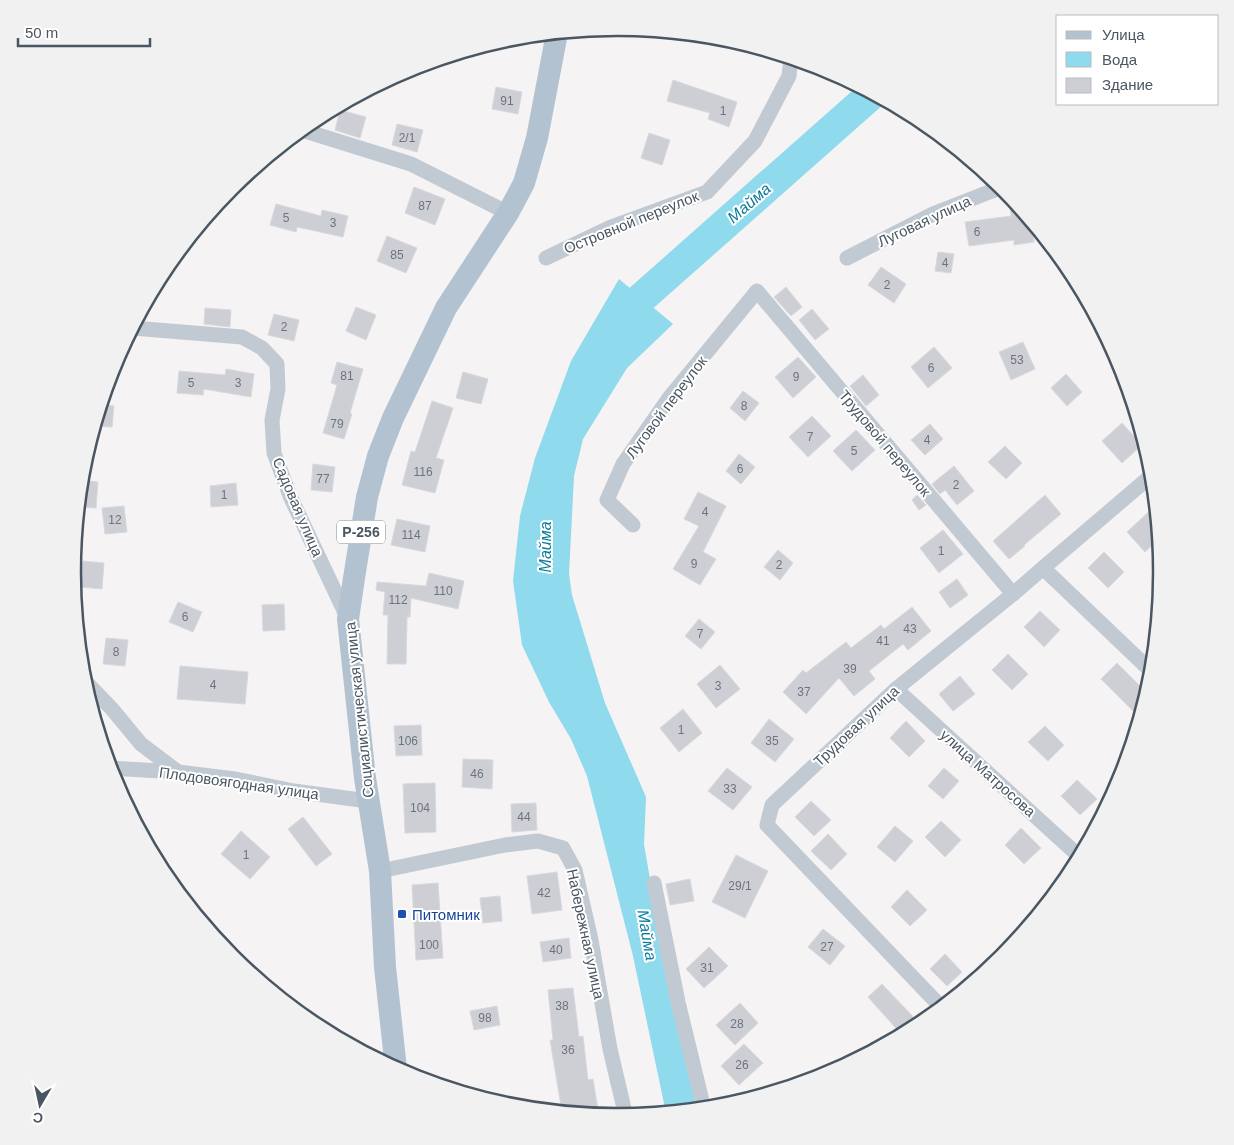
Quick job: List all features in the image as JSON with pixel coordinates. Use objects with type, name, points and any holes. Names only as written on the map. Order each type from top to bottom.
[{"type":"main road","name":"Социалистическая улица","points":[[395,1060],[385,967],[380,871],[368,800],[348,619],[367,497],[378,456],[411,378],[446,308],[508,213],[524,183],[537,138],[556,40]]},
{"type":"street","name":"Островной переулок","points":[[546,258],[611,227],[707,192],[755,141],[788,76],[790,65]]},
{"type":"street","points":[[311,133],[411,164],[508,213]]},
{"type":"street","name":"Луговая улица","points":[[847,258],[933,214],[993,190]]},
{"type":"street","name":"Луговой переулок","points":[[633,525],[607,500],[623,464],[669,398],[756,291]]},
{"type":"street","name":"Трудовой переулок","points":[[756,291],[1013,594]]},
{"type":"street","name":"Садовая улица","points":[[140,329],[242,337],[262,348],[277,364],[278,390],[272,420],[274,453],[290,496],[348,619]]},
{"type":"street","name":"Трудовая улица","points":[[937,1002],[767,824],[772,805],[896,689],[1013,594],[1145,481]]},
{"type":"street","points":[[1042,568],[1145,665]]},
{"type":"street","name":"улица Матросова","points":[[896,689],[1074,852]]},
{"type":"street","points":[[94,691],[141,744],[178,772]]},
{"type":"street","name":"Плодовоягодная улица","points":[[118,768],[178,772],[235,779],[294,791],[368,800]]},
{"type":"street","name":"Набережная улица","points":[[380,871],[506,845],[538,841],[563,848],[575,870],[591,940],[610,1049],[624,1109]]},
{"type":"street","points":[[654,883],[678,1002],[702,1101]]},
{"type":"water","points":[[619,279],[673,324],[627,368],[583,439],[574,476],[569,574],[572,595],[605,703],[646,797],[644,844],[671,1003],[698,1102],[687,1104],[665,1107],[633,956],[587,776],[571,739],[549,702],[522,645],[513,581],[520,516],[535,458],[571,361]]},
{"type":"building","points":[[673,80],[737,102],[729,127],[708,119],[710,113],[667,101]]},
{"type":"building","points":[[496,87],[522,92],[518,114],[492,109]]},
{"type":"building","points":[[344,111],[366,117],[360,138],[335,130],[339,114]]},
{"type":"building","points":[[397,124],[423,130],[417,152],[392,145]]},
{"type":"building","points":[[649,133],[670,140],[662,165],[641,158]]},
{"type":"building","points":[[414,187],[445,199],[435,225],[405,213]]},
{"type":"building","points":[[276,204],[321,216],[322,210],[348,216],[343,237],[297,227],[296,232],[270,225]]},
{"type":"building","points":[[1010,208],[1033,235],[1034,242],[1014,245],[1014,240],[969,246],[965,222],[1011,216]]},
{"type":"building","points":[[387,236],[417,248],[406,273],[377,261]]},
{"type":"building","points":[[938,252],[954,254],[951,273],[935,271]]},
{"type":"building","points":[[881,267],[906,284],[894,303],[868,285]]},
{"type":"building","points":[[786,287],[802,307],[791,316],[774,297]]},
{"type":"building","points":[[356,307],[376,315],[366,340],[346,331]]},
{"type":"building","points":[[205,308],[231,310],[230,327],[204,324]]},
{"type":"building","points":[[812,309],[829,329],[815,340],[799,320]]},
{"type":"building","points":[[274,314],[299,320],[294,341],[268,335]]},
{"type":"building","points":[[1023,342],[1035,369],[1011,380],[999,352]]},
{"type":"building","points":[[934,347],[952,368],[928,388],[911,367]]},
{"type":"building","points":[[798,357],[816,377],[793,398],[775,377]]},
{"type":"building","points":[[337,362],[363,369],[344,439],[323,433],[337,385],[331,383]]},
{"type":"building","points":[[226,369],[254,374],[251,397],[204,389],[203,395],[177,393],[179,371],[225,375]]},
{"type":"building","points":[[463,372],[488,379],[481,404],[456,398]]},
{"type":"building","points":[[1066,374],[1082,392],[1067,406],[1051,388]]},
{"type":"building","points":[[863,375],[879,395],[866,406],[850,386]]},
{"type":"building","points":[[743,391],[759,403],[745,421],[730,408]]},
{"type":"building","points":[[432,401],[453,408],[436,458],[444,460],[435,493],[402,485],[411,451],[415,452]]},
{"type":"building","points":[[107,405],[114,406],[112,427],[101,426]]},
{"type":"building","points":[[812,416],[831,436],[808,457],[789,437]]},
{"type":"building","points":[[1122,423],[1136,438],[1138,448],[1122,463],[1102,441]]},
{"type":"building","points":[[930,424],[943,439],[925,455],[911,440]]},
{"type":"building","points":[[856,430],[875,450],[852,471],[833,451]]},
{"type":"building","points":[[1005,446],[1022,463],[1006,479],[988,462]]},
{"type":"building","points":[[739,454],[755,467],[741,484],[726,471]]},
{"type":"building","points":[[313,464],[335,467],[332,492],[311,490]]},
{"type":"building","points":[[954,466],[974,491],[957,505],[945,490],[940,494],[932,484]]},
{"type":"building","points":[[89,481],[98,482],[96,508],[85,507]]},
{"type":"building","points":[[236,483],[238,505],[211,507],[210,486]]},
{"type":"building","points":[[698,492],[726,506],[703,552],[716,559],[700,585],[673,569],[699,526],[684,519]]},
{"type":"building","points":[[917,495],[926,505],[919,510],[912,500]]},
{"type":"building","points":[[1045,495],[1061,514],[1009,559],[993,541]]},
{"type":"building","points":[[124,506],[127,532],[105,534],[102,508]]},
{"type":"building","points":[[1150,511],[1152,545],[1145,552],[1127,532]]},
{"type":"building","points":[[397,519],[430,526],[425,552],[391,545]]},
{"type":"building","points":[[943,530],[963,554],[939,573],[920,548]]},
{"type":"building","points":[[778,550],[793,563],[780,580],[764,567]]},
{"type":"building","points":[[1104,552],[1124,572],[1108,588],[1088,568]]},
{"type":"building","points":[[83,561],[104,563],[102,589],[81,587]]},
{"type":"building","points":[[429,573],[464,581],[458,609],[411,598],[410,617],[407,617],[406,664],[387,664],[388,615],[383,615],[385,592],[376,590],[377,582],[426,586]]},
{"type":"building","points":[[957,579],[968,595],[950,608],[939,592]]},
{"type":"building","points":[[178,602],[202,612],[193,632],[169,622]]},
{"type":"building","points":[[284,604],[285,630],[263,631],[262,605]]},
{"type":"building","points":[[912,607],[931,631],[908,650],[903,644],[869,671],[875,679],[854,696],[839,678],[806,714],[783,692],[803,670],[806,673],[846,642],[851,648],[881,625],[884,629]]},
{"type":"building","points":[[1040,611],[1060,630],[1044,647],[1024,627]]},
{"type":"building","points":[[699,619],[715,632],[701,649],[685,636]]},
{"type":"building","points":[[106,638],[128,640],[125,666],[103,664]]},
{"type":"building","points":[[1008,654],[1028,674],[1012,690],[992,670]]},
{"type":"building","points":[[1117,663],[1141,687],[1135,713],[1101,679]]},
{"type":"building","points":[[720,665],[740,689],[716,708],[697,684]]},
{"type":"building","points":[[180,666],[248,672],[245,704],[177,699]]},
{"type":"building","points":[[960,676],[975,694],[953,711],[939,694]]},
{"type":"building","points":[[683,709],[702,733],[679,752],[660,728]]},
{"type":"building","points":[[769,719],[794,739],[775,762],[751,743]]},
{"type":"building","points":[[906,721],[925,741],[909,757],[890,738]]},
{"type":"building","points":[[421,725],[422,755],[396,756],[394,726]]},
{"type":"building","points":[[1045,726],[1064,745],[1048,761],[1028,742]]},
{"type":"building","points":[[463,759],[493,760],[492,789],[462,787]]},
{"type":"building","points":[[727,768],[752,787],[733,810],[708,791]]},
{"type":"building","points":[[944,768],[959,781],[943,799],[928,786]]},
{"type":"building","points":[[1077,780],[1097,799],[1080,815],[1061,796]]},
{"type":"building","points":[[435,783],[436,832],[405,833],[403,784]]},
{"type":"building","points":[[811,801],[831,820],[814,836],[795,817]]},
{"type":"building","points":[[536,803],[537,830],[512,832],[511,804]]},
{"type":"building","points":[[303,817],[332,854],[316,866],[288,829]]},
{"type":"building","points":[[941,821],[961,840],[945,857],[925,837]]},
{"type":"building","points":[[895,826],[913,841],[895,862],[877,847]]},
{"type":"building","points":[[1021,828],[1041,848],[1024,864],[1005,845]]},
{"type":"building","points":[[241,831],[270,857],[250,879],[221,854]]},
{"type":"building","points":[[828,834],[847,854],[831,870],[811,851]]},
{"type":"building","points":[[736,855],[768,871],[745,918],[712,902]]},
{"type":"building","points":[[557,872],[562,910],[532,914],[527,876]]},
{"type":"building","points":[[690,879],[694,901],[670,905],[666,884]]},
{"type":"building","points":[[438,883],[443,958],[416,960],[412,885]]},
{"type":"building","points":[[907,890],[927,910],[910,926],[891,907]]},
{"type":"building","points":[[500,896],[502,921],[483,923],[480,898]]},
{"type":"building","points":[[823,929],[845,946],[830,965],[808,947]]},
{"type":"building","points":[[569,938],[571,958],[543,962],[540,942]]},
{"type":"building","points":[[709,947],[728,966],[704,988],[686,969]]},
{"type":"building","points":[[945,954],[962,972],[947,986],[930,969]]},
{"type":"building","points":[[882,984],[915,1018],[897,1029],[868,997]]},
{"type":"building","points":[[573,988],[579,1037],[583,1036],[588,1080],[593,1079],[598,1108],[561,1106],[550,1040],[553,1040],[548,990]]},
{"type":"building","points":[[740,1003],[758,1023],[735,1045],[716,1025]]},
{"type":"building","points":[[497,1006],[500,1025],[474,1030],[470,1011]]},
{"type":"building","points":[[744,1044],[763,1063],[739,1085],[721,1066]]},
{"type":"waterway","name":"Майма","points":[[612,329],[620,317],[867,99]]},
{"type":"place","name":"Питомник","points":[[402,914]]}]
